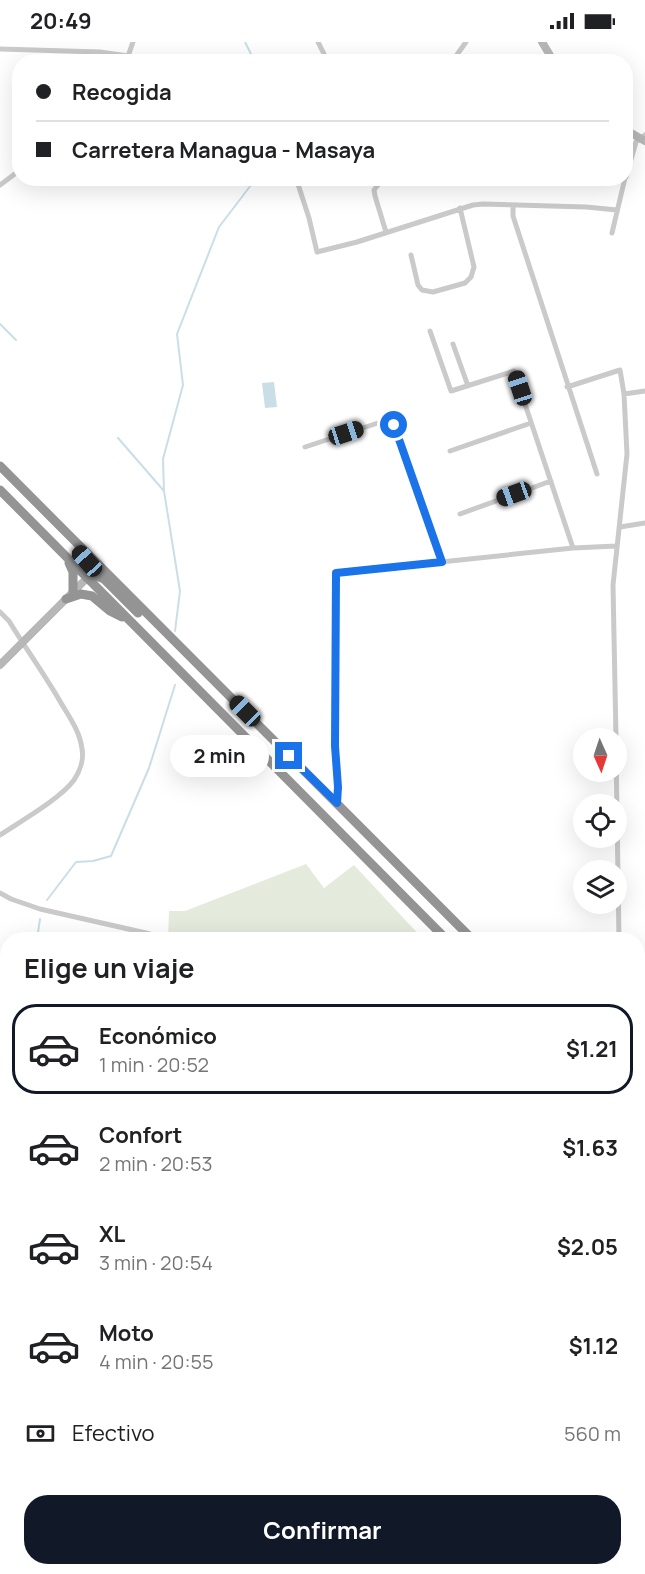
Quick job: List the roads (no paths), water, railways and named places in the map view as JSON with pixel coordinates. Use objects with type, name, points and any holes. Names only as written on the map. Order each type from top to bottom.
[{"type":"highway","points":[[0,466],[465,932]]},
{"type":"highway","points":[[0,490],[439,932]]},
{"type":"highway","points":[[49,516],[59,532],[89,564],[87,578]]},
{"type":"highway","points":[[64,556],[73,572],[69,596],[81,594],[92,596],[110,611],[128,620]]},
{"type":"highway","points":[[87,578],[97,576],[104,579],[140,615],[154,621]]},
{"type":"street","points":[[0,49],[108,54]]},
{"type":"street","points":[[299,186],[317,252],[330,250],[460,208],[483,204],[617,210]]},
{"type":"street","points":[[377,186],[374,190],[375,196],[386,232]]},
{"type":"street","points":[[612,233],[622,186]]},
{"type":"street","points":[[513,206],[513,216],[597,474]]},
{"type":"street","points":[[411,255],[418,285],[422,290],[433,292],[465,282],[471,277],[474,267],[460,208]]},
{"type":"street","points":[[430,331],[451,391],[514,371],[573,548]]},
{"type":"street","points":[[453,344],[468,386]]},
{"type":"street","points":[[567,387],[620,370],[624,393],[627,454],[616,546],[613,614],[616,728]]},
{"type":"street","points":[[624,393],[645,391]]},
{"type":"street","points":[[305,447],[387,420],[394,425],[442,562]]},
{"type":"street","points":[[450,451],[531,423]]},
{"type":"street","points":[[460,514],[551,481]]},
{"type":"street","points":[[620,527],[645,523]]},
{"type":"street","points":[[337,803],[336,573],[573,548],[616,546]]},
{"type":"street","points":[[0,665],[87,578]]},
{"type":"street","points":[[0,612],[9,621],[50,684],[78,732],[82,749],[82,760],[76,777],[70,785],[0,835]]},
{"type":"street","points":[[616,782],[619,932]]},
{"type":"street","points":[[0,893],[40,909],[142,932]]},
{"type":"water","points":[[274,382],[277,407],[265,408],[262,383]]},
{"type":"waterway","points":[[245,42],[251,54]]},
{"type":"waterway","points":[[164,491],[163,459],[183,385],[177,334],[219,227],[250,186]]},
{"type":"waterway","points":[[0,324],[16,340]]},
{"type":"waterway","points":[[118,438],[164,491],[180,591],[175,631]]},
{"type":"waterway","points":[[47,900],[76,862],[93,861],[111,856],[149,768],[175,685]]},
{"type":"waterway","points":[[38,932],[40,919]]}]
